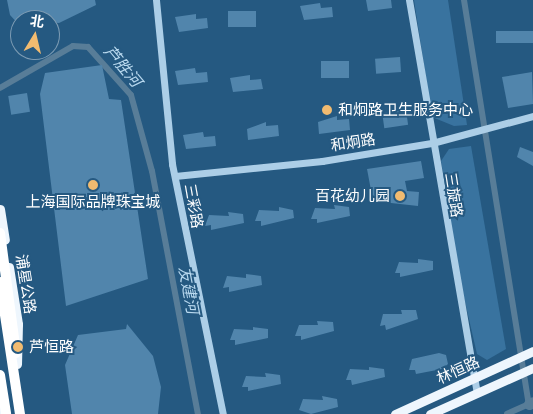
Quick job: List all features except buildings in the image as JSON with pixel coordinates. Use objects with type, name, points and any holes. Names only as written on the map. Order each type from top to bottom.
[{"type":"highway","points":[[0,233],[14,324],[17,364]]},
{"type":"highway","points":[[0,282],[20,414]]},
{"type":"highway","points":[[0,376],[6,414]]},
{"type":"main road","name":"浦星公路","points":[[0,209],[18,324],[17,364]]},
{"type":"main road","name":"浦星公路","points":[[0,252],[24,414]]},
{"type":"main road","name":"林恒路","points":[[395,414],[533,351]]},
{"type":"main road","name":"林恒路","points":[[430,414],[533,368]]},
{"type":"main road","points":[[0,409],[1,414]]},
{"type":"street","name":"三彩路","points":[[156,0],[175,176],[223,414]]},
{"type":"street","name":"三旋路","points":[[409,0],[432,143],[478,393]]},
{"type":"street","name":"和炯路","points":[[175,176],[322,161],[432,143],[533,116]]},
{"type":"shaded area","points":[[414,0],[448,0],[467,125],[454,126],[432,117]]},
{"type":"shaded area","points":[[471,146],[506,349],[487,360],[477,354],[460,280],[441,161],[449,149]]},
{"type":"waterway","points":[[464,0],[529,404],[507,414]]},
{"type":"waterway","name":"芦胜河","points":[[0,88],[73,46],[88,47],[131,95],[152,171],[198,414]]},
{"type":"waterway","points":[[529,404],[533,402]]},
{"type":"place","name":"和炯路卫生服务中心","points":[[327,110]]},
{"type":"place","name":"上海国际品牌珠宝城","points":[[93,185]]},
{"type":"place","name":"百花幼儿园","points":[[400,196]]},
{"type":"place","name":"芦恒路","points":[[18,347]]},
{"type":"water label","name":"友建河","points":[[189,290]]}]
